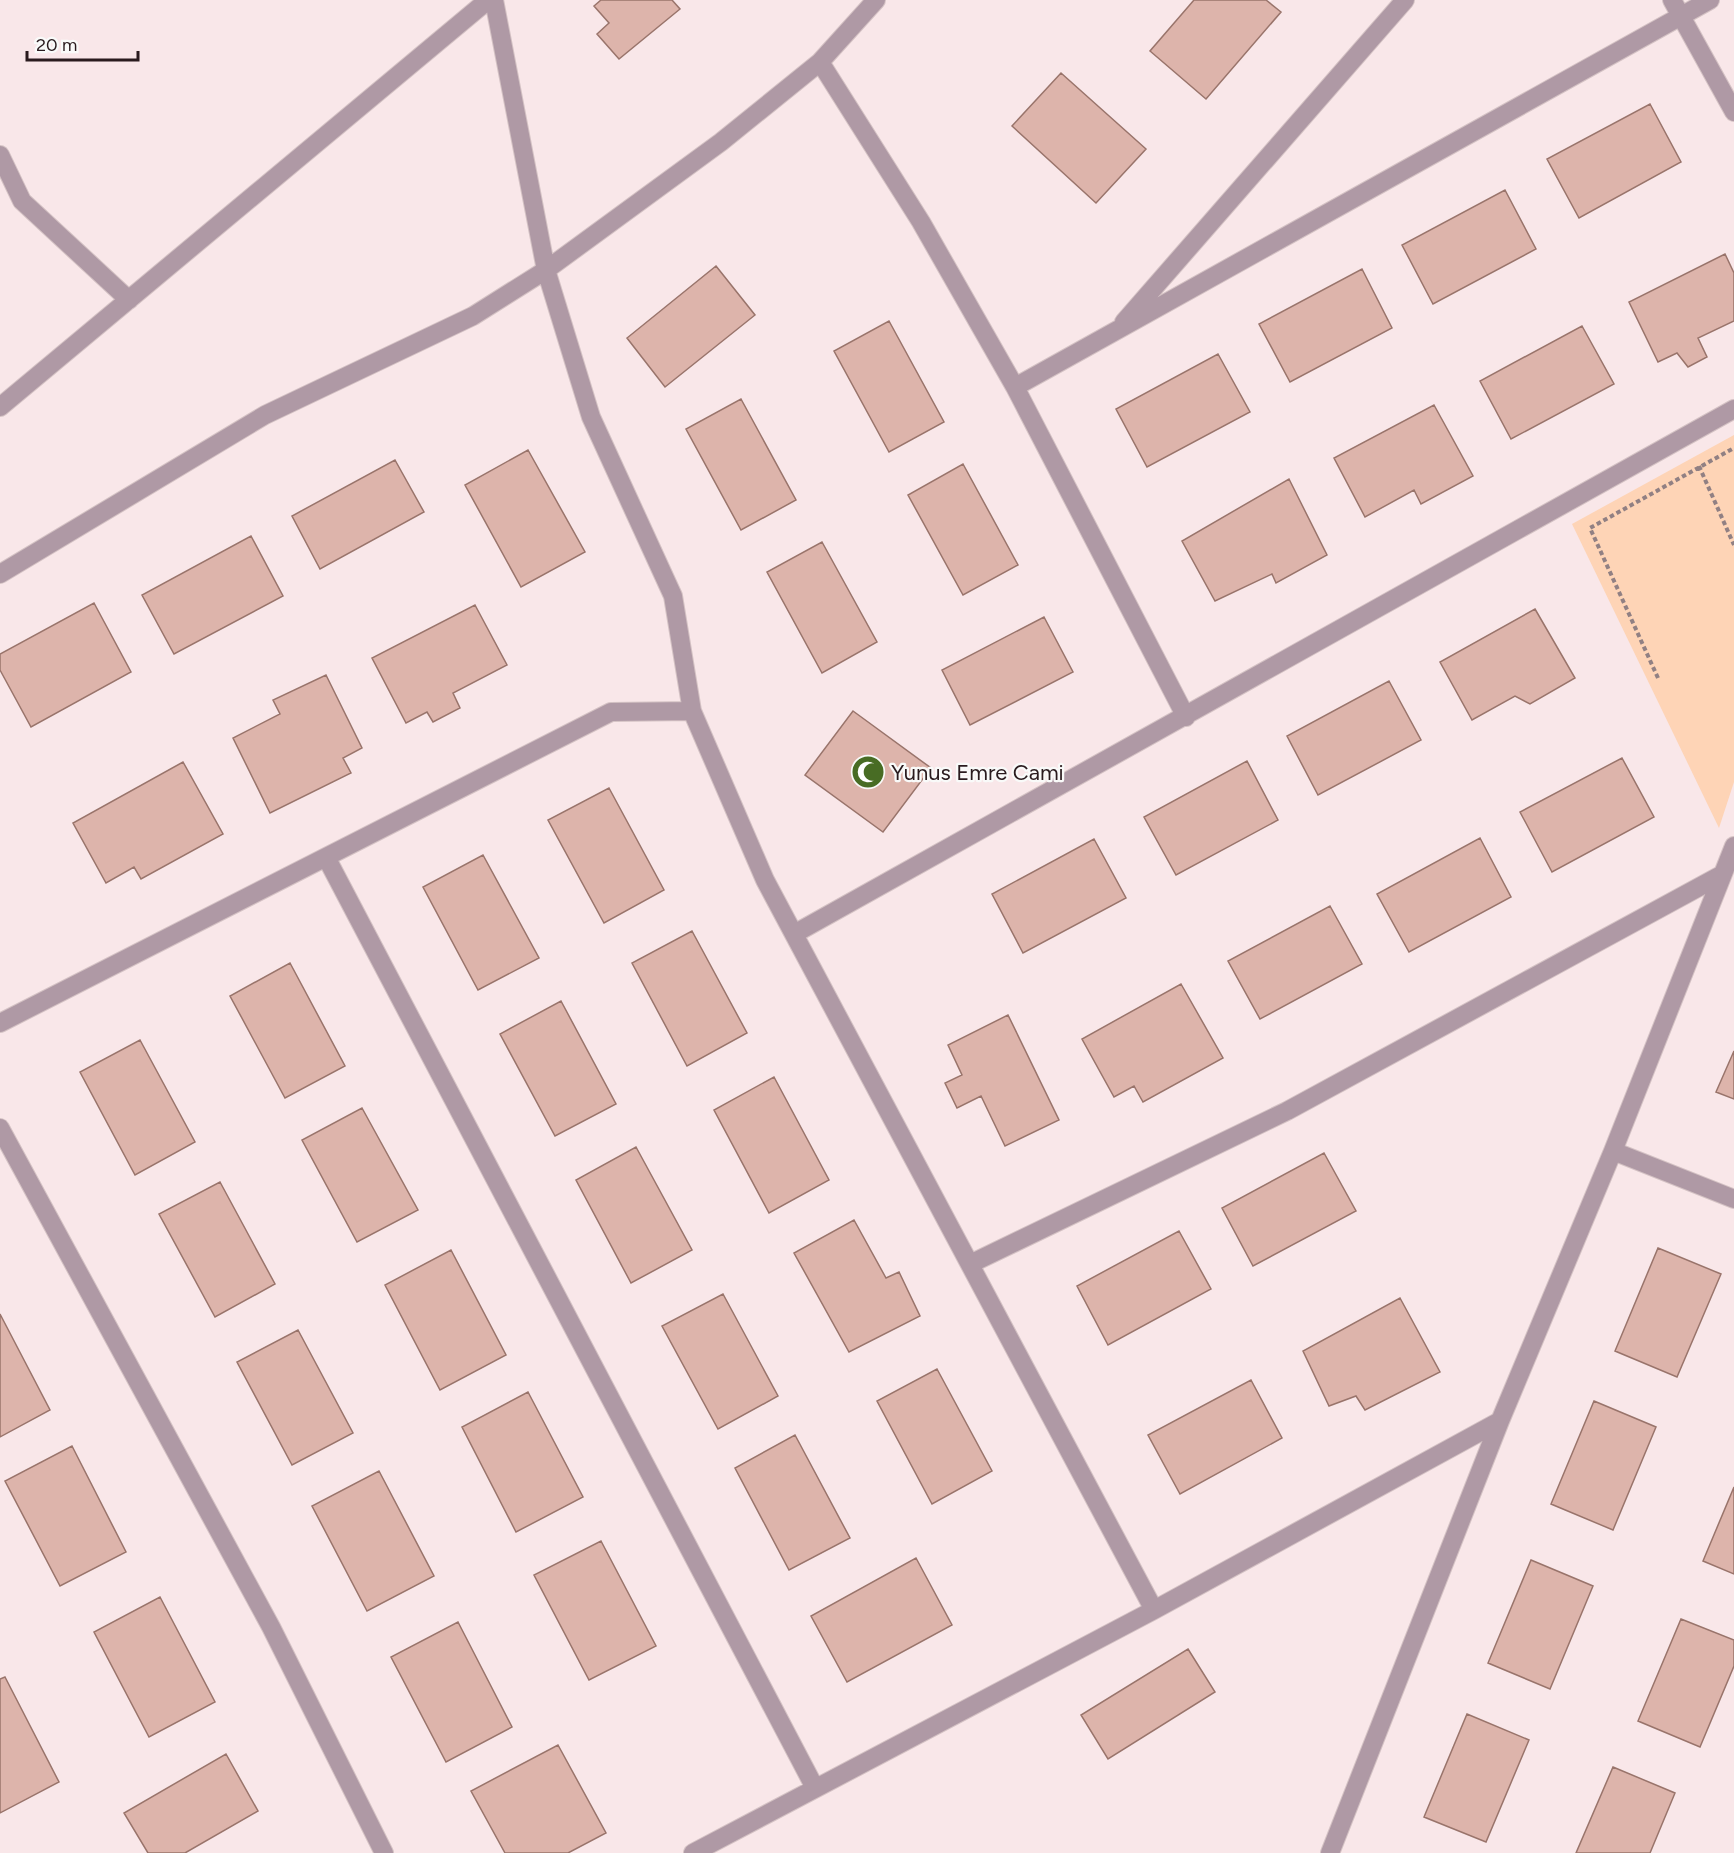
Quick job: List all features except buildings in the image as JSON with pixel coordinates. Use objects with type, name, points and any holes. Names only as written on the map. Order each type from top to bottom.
[{"type":"street","points":[[0,407],[488,0]]},
{"type":"street","points":[[494,0],[546,270],[591,417],[674,596],[692,711],[765,880],[1154,1610]]},
{"type":"street","points":[[0,574],[264,415],[473,316],[546,270],[721,142],[820,62],[876,0]]},
{"type":"street","points":[[1115,331],[1405,0]]},
{"type":"street","points":[[1015,387],[1676,8],[1710,0]]},
{"type":"street","points":[[1676,8],[1734,112]]},
{"type":"street","points":[[820,62],[921,222],[1015,387],[1186,717]]},
{"type":"street","points":[[0,155],[22,201],[129,300]]},
{"type":"street","points":[[794,934],[1734,409]]},
{"type":"street","points":[[0,1023],[611,712],[692,711]]},
{"type":"street","points":[[1330,1853],[1500,1421],[1613,1151],[1734,846]]},
{"type":"street","points":[[326,857],[815,1788]]},
{"type":"street","points":[[970,1264],[1287,1111],[1723,874]]},
{"type":"street","points":[[0,1128],[271,1627],[384,1853]]},
{"type":"street","points":[[1613,1151],[1734,1199]]},
{"type":"street","points":[[693,1853],[1154,1610],[1500,1421]]},
{"type":"path","points":[[1658,678],[1590,528],[1734,448]]},
{"type":"path","points":[[1700,467],[1734,545]]},
{"type":"shaded area","points":[[1734,435],[1734,782],[1719,828],[1572,524]]},
{"type":"place","name":"Yunus Emre Cami","points":[[868,772]]}]
